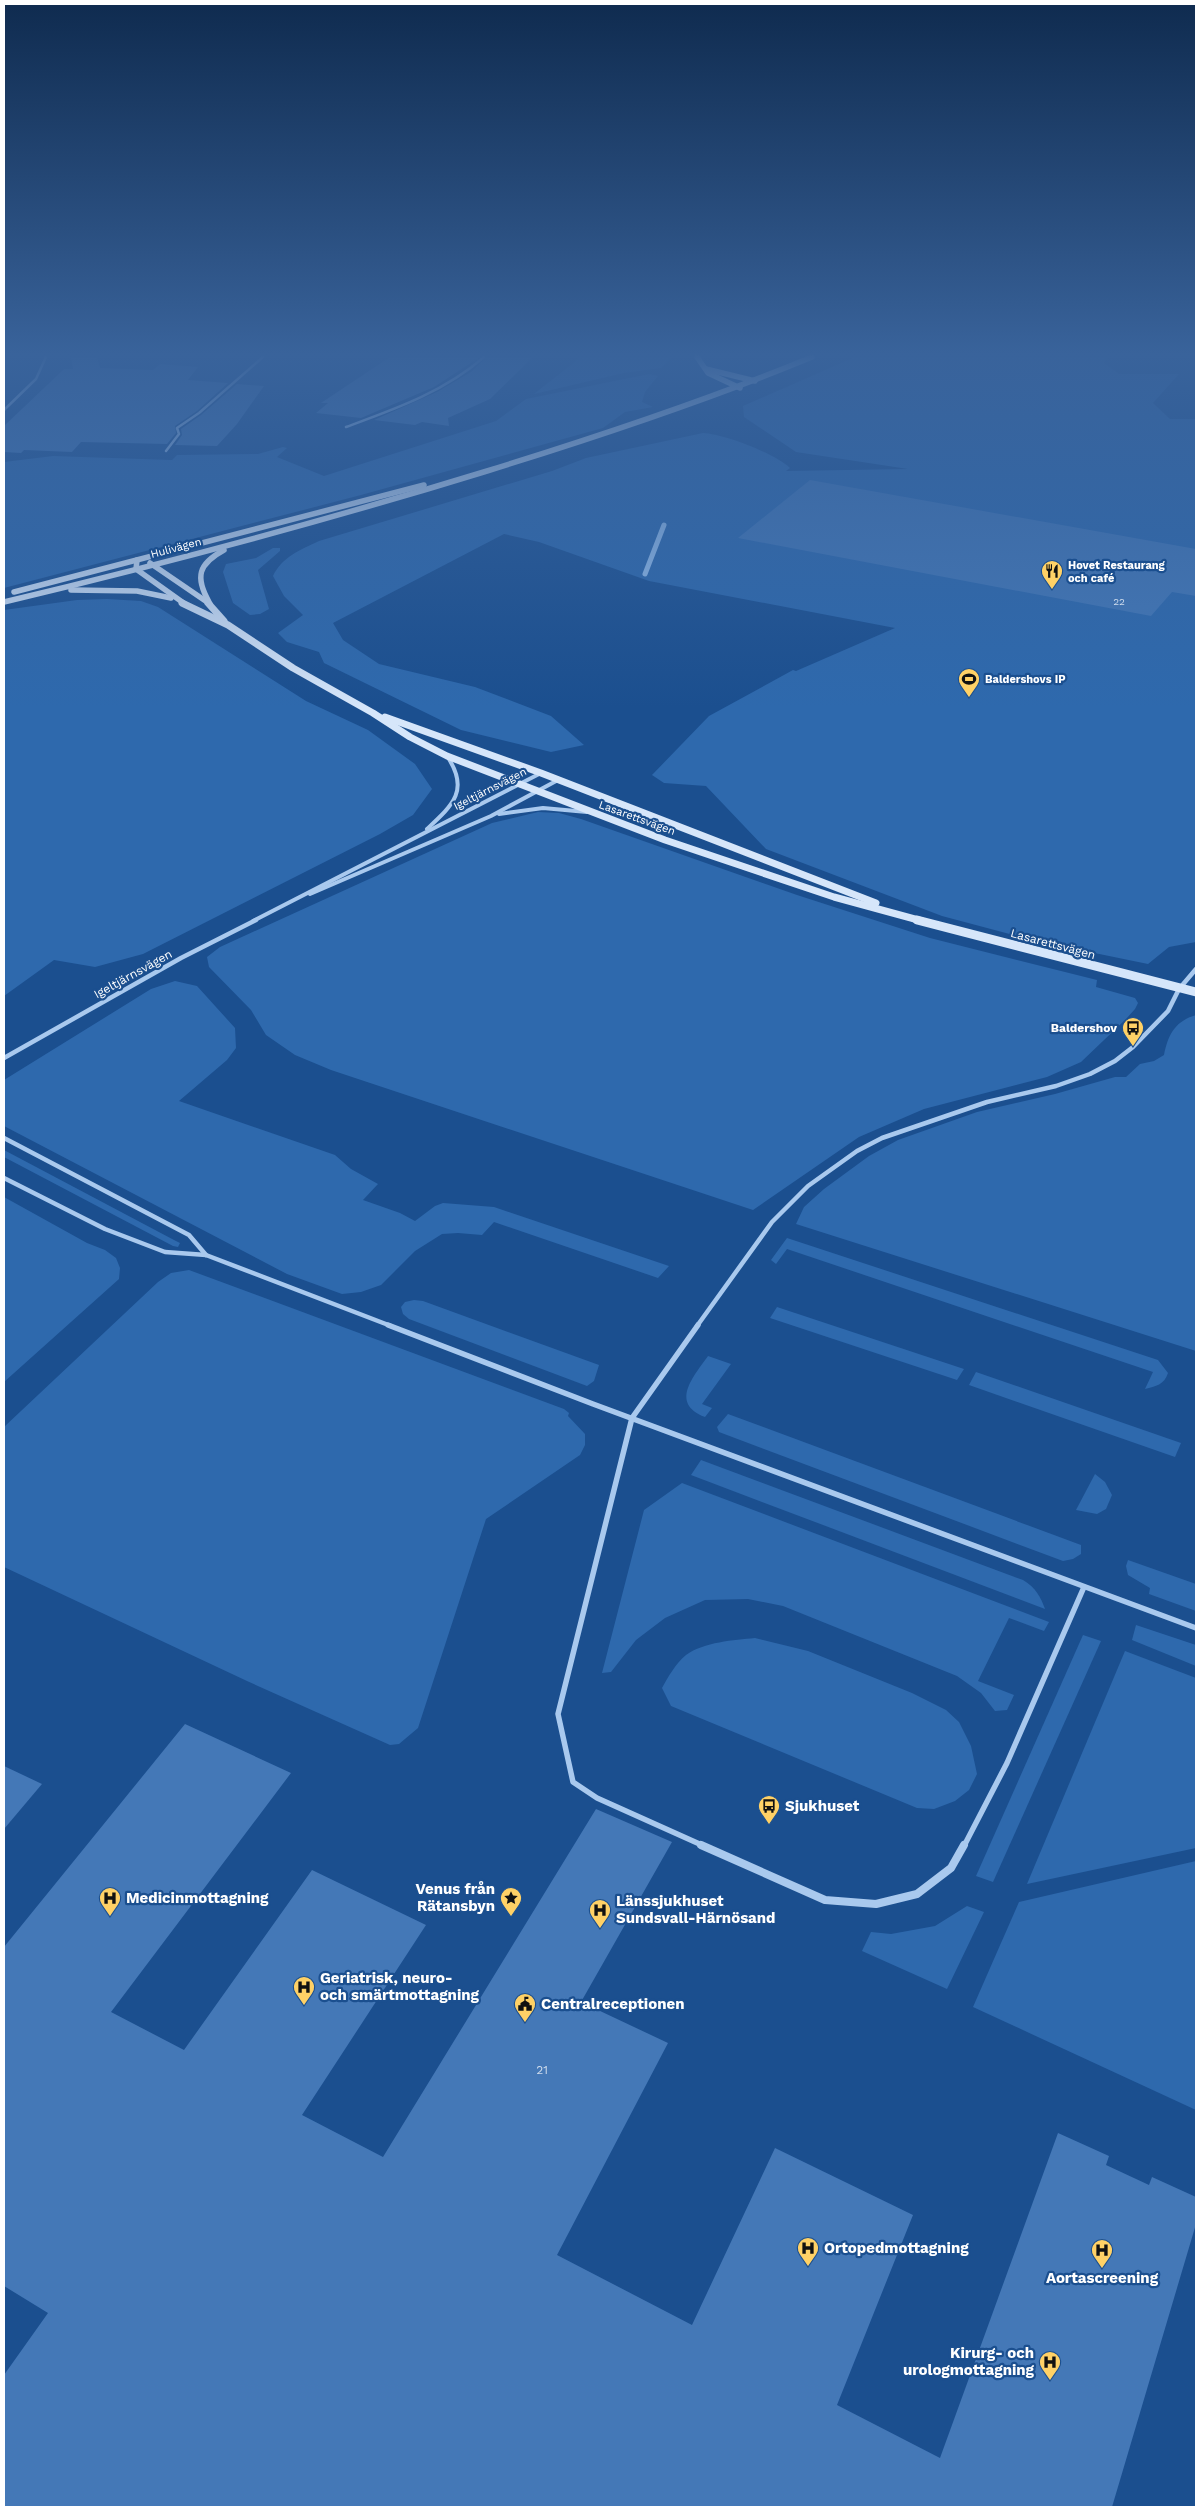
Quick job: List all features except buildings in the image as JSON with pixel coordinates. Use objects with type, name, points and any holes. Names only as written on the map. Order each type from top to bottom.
[{"type":"street","name":"Hulivägen","points":[[4,595],[377,496],[470,474]]},
{"type":"street","name":"Hulivägen","points":[[4,602],[390,502],[477,474]]},
{"type":"street","points":[[212,606],[200,588],[200,574],[206,562],[215,554],[246,540]]},
{"type":"street","points":[[136,569],[137,560]]},
{"type":"street","name":"Lasarettsvägen","points":[[137,560],[154,564],[212,606],[228,625]]},
{"type":"street","name":"Lasarettsvägen","points":[[136,569],[176,600],[228,625],[293,668],[373,713],[410,737],[447,756],[592,813],[750,870],[834,897],[1014,946],[1196,992]]},
{"type":"street","points":[[43,592],[136,590],[176,600]]},
{"type":"street","name":"Lasarettsvägen","points":[[373,713],[541,773],[681,829],[844,889],[905,916]]},
{"type":"street","name":"Igeltjärnsvägen","points":[[421,834],[458,798],[457,768],[447,756]]},
{"type":"street","name":"Igeltjärnsvägen","points":[[4,1058],[181,958],[541,773]]},
{"type":"street","name":"Igeltjärnsvägen","points":[[273,910],[491,816],[558,780]]},
{"type":"street","name":"Igeltjärnsvägen","points":[[491,816],[524,808],[545,807],[592,813]]},
{"type":"street","points":[[1084,1587],[1007,1763],[951,1868],[917,1894],[876,1904],[825,1900],[597,1798],[572,1782],[558,1714],[632,1418],[772,1222],[808,1186],[857,1151],[896,1132],[987,1102],[1056,1086],[1098,1070],[1121,1056],[1168,1011],[1179,989],[1196,969]]},
{"type":"street","points":[[4,1138],[189,1235],[206,1255]]},
{"type":"street","points":[[4,1178],[105,1229],[165,1252],[206,1255],[632,1418],[1196,1628]]},
{"type":"shaded area","points":[[4,474],[319,474],[324,476],[330,474],[436,474],[4,588]]},
{"type":"shaded area","name":"Baldershovs IP","points":[[541,474],[1196,474],[1196,942],[1169,947],[1148,964],[1036,941],[942,916],[766,849],[706,786],[664,783],[652,775],[709,716],[793,670],[796,671],[895,628],[649,581],[539,542],[504,534],[333,623],[343,640],[379,664],[475,687],[551,716],[584,745],[551,752],[461,730],[324,663],[319,652],[287,642],[278,633],[303,615],[284,596],[273,576],[286,559],[319,541]]},
{"type":"shaded area","points":[[273,548],[280,548],[280,551],[258,570],[269,609],[260,614],[250,615],[233,603],[223,572],[226,564],[256,558]]},
{"type":"shaded area","points":[[77,600],[141,601],[158,607],[306,701],[368,730],[415,764],[432,789],[413,815],[380,834],[143,954],[95,967],[54,960],[4,996],[4,610]]},
{"type":"shaded area","points":[[538,812],[559,813],[581,819],[797,895],[930,938],[1097,980],[1096,987],[1135,998],[1138,1003],[1126,1019],[1081,1062],[1047,1077],[924,1109],[859,1137],[753,1210],[331,1070],[295,1055],[266,1035],[251,1010],[209,967],[207,957],[220,947],[492,823]]},
{"type":"shaded area","points":[[175,981],[197,986],[235,1028],[236,1048],[227,1060],[179,1101],[335,1155],[351,1169],[378,1184],[363,1200],[400,1213],[415,1221],[435,1206],[443,1203],[494,1207],[669,1266],[658,1278],[494,1222],[482,1235],[442,1234],[415,1251],[381,1285],[361,1292],[342,1294],[287,1274],[4,1126],[4,1080],[151,989]]},
{"type":"shaded area","points":[[1196,1015],[1196,1351],[796,1224],[804,1207],[824,1189],[869,1156],[898,1140],[977,1112],[1055,1094],[1115,1077],[1126,1077],[1140,1064],[1154,1061],[1164,1055],[1170,1035],[1178,1025]]},
{"type":"shaded area","points":[[4,1150],[180,1243],[178,1247],[4,1157]]},
{"type":"shaded area","points":[[4,1197],[87,1243],[105,1250],[116,1258],[120,1268],[119,1279],[4,1382]]},
{"type":"shaded area","points":[[787,1238],[1158,1360],[1168,1373],[1162,1383],[1145,1389],[1153,1372],[787,1249],[776,1264],[771,1260]]},
{"type":"shaded area","points":[[189,1270],[564,1409],[585,1434],[585,1445],[580,1455],[486,1519],[418,1728],[399,1744],[390,1745],[247,1681],[4,1567],[4,1427],[158,1282],[171,1273]]},
{"type":"shaded area","points":[[423,1301],[599,1365],[594,1381],[587,1386],[409,1319],[403,1314],[401,1307],[405,1302]]},
{"type":"shaded area","points":[[777,1307],[964,1369],[957,1380],[770,1318]]},
{"type":"shaded area","points":[[708,1356],[731,1364],[702,1404],[712,1408],[705,1417],[694,1411],[688,1404],[686,1397],[691,1380]]},
{"type":"shaded area","points":[[976,1372],[1181,1443],[1175,1457],[969,1385]]},
{"type":"shaded area","points":[[728,1414],[1081,1545],[1081,1554],[1073,1559],[1063,1561],[719,1432],[717,1427]]},
{"type":"shaded area","points":[[701,1460],[1023,1580],[1037,1593],[1045,1609],[691,1475]]},
{"type":"shaded area","points":[[1095,1474],[1105,1482],[1112,1495],[1106,1509],[1097,1514],[1076,1510]]},
{"type":"shaded area","points":[[682,1483],[1049,1622],[1044,1631],[1009,1618],[978,1681],[1014,1695],[1007,1710],[995,1711],[981,1693],[957,1676],[783,1606],[748,1599],[705,1600],[665,1618],[636,1640],[611,1672],[602,1673],[644,1510]]},
{"type":"shaded area","points":[[1128,1560],[1196,1584],[1196,1611],[1149,1594],[1150,1588],[1128,1575],[1126,1566]]},
{"type":"shaded area","points":[[1136,1625],[1196,1645],[1196,1666],[1132,1640]]},
{"type":"shaded area","points":[[1083,1635],[1101,1641],[993,1882],[976,1876]]},
{"type":"shaded area","points":[[755,1638],[808,1651],[912,1693],[946,1710],[959,1722],[971,1746],[977,1774],[969,1790],[955,1801],[934,1809],[917,1808],[671,1706],[662,1688],[682,1658],[710,1644]]},
{"type":"shaded area","points":[[1125,1651],[1196,1678],[1196,1848],[1027,1884]]},
{"type":"shaded area","points":[[1196,1861],[1196,2110],[973,2007],[1019,1902]]},
{"type":"shaded area","points":[[967,1906],[984,1912],[947,1989],[862,1951],[871,1932],[891,1934],[935,1926]]},
{"type":"waterway","points":[[645,574],[664,525]]},
{"type":"place","name":"Hovet Restaurang och café","points":[[1052,590]]},
{"type":"place","name":"Baldershovs IP","points":[[969,698]]},
{"type":"place","name":"Baldershov","points":[[1133,1047]]},
{"type":"place","name":"Sjukhuset","points":[[769,1825]]},
{"type":"place","name":"Medicinmottagning","points":[[110,1917]]},
{"type":"place","name":"Venus från Rätansbyn","points":[[511,1917]]},
{"type":"place","name":"Länssjukhuset Sundsvall-Härnösand","points":[[600,1929]]},
{"type":"place","name":"Geriatrisk, neuro- och smärtmottagning","points":[[304,2006]]},
{"type":"place","name":"Centralreceptionen","points":[[525,2023]]},
{"type":"place","name":"Ortopedmottagning","points":[[808,2267]]},
{"type":"place","name":"Aortascreening","points":[[1102,2269]]},
{"type":"place","name":"Kirurg- och urologmottagning","points":[[1050,2381]]}]
